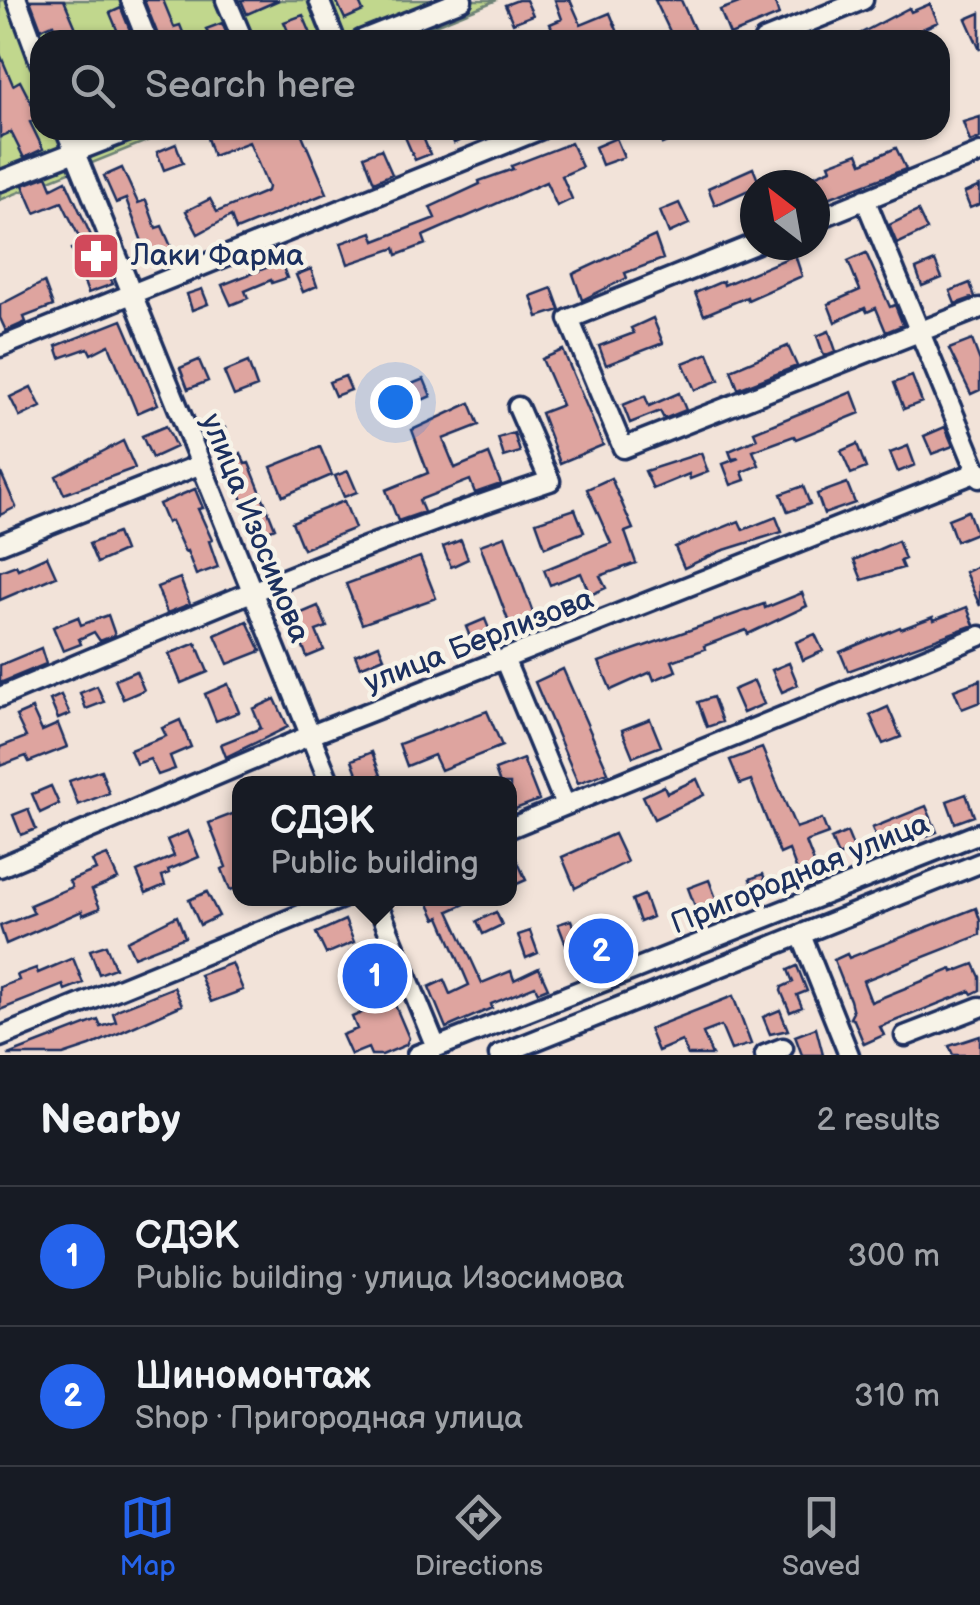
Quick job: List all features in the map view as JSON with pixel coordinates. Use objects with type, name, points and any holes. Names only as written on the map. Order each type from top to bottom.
[{"type":"street","points":[[16,0],[30,36]]},
{"type":"street","points":[[131,0],[142,30]]},
{"type":"street","points":[[226,0],[239,30]]},
{"type":"street","points":[[319,0],[331,30]]},
{"type":"street","points":[[380,30],[424,7],[462,0]]},
{"type":"street","points":[[789,30],[863,0]]},
{"type":"street","name":"улица Изосимова","points":[[70,140],[327,776]]},
{"type":"street","points":[[0,182],[105,140]]},
{"type":"street","points":[[0,347],[514,140]]},
{"type":"street","points":[[830,214],[980,153]]},
{"type":"street","points":[[865,200],[979,474]]},
{"type":"street","points":[[740,250],[569,319],[623,448],[980,308]]},
{"type":"street","points":[[0,697],[251,591],[454,513],[550,481],[518,408]]},
{"type":"street","points":[[0,544],[199,465]]},
{"type":"street","name":"улица Берлизова","points":[[0,866],[311,736],[979,474]]},
{"type":"street","points":[[517,825],[980,636]]},
{"type":"street","points":[[505,661],[565,805]]},
{"type":"street","name":"Пригородная улица","points":[[417,1055],[980,833]]},
{"type":"street","points":[[498,1055],[980,863]]},
{"type":"street","points":[[0,1037],[322,906]]},
{"type":"street","points":[[378,906],[436,1047]]},
{"type":"street","points":[[769,916],[778,944]]},
{"type":"street","points":[[801,935],[848,1055]]},
{"type":"street","points":[[904,1036],[980,1007]]},
{"type":"green space","points":[[0,0],[497,0],[423,30],[30,30],[30,140],[149,140],[0,200]]},
{"type":"building","points":[[30,0],[64,0],[77,30],[56,30],[53,24],[41,29]]},
{"type":"building","points":[[144,0],[163,0],[174,27],[180,25],[182,30],[156,30]]},
{"type":"building","points":[[241,0],[279,0],[247,14]]},
{"type":"building","points":[[336,0],[358,0],[363,11],[345,19]]},
{"type":"building","points":[[526,0],[533,15],[513,23],[505,5]]},
{"type":"building","points":[[555,0],[570,0],[581,25],[610,13],[617,30],[553,30],[550,24],[562,19]]},
{"type":"building","points":[[655,0],[681,0],[694,30],[669,30]]},
{"type":"building","points":[[747,0],[774,0],[779,15],[742,30],[728,30],[720,10]]},
{"type":"building","points":[[930,4],[938,22],[920,30],[867,30],[909,8],[911,12]]},
{"type":"building","points":[[121,8],[130,30],[117,30],[110,13]]},
{"type":"building","points":[[980,13],[980,50],[966,19]]},
{"type":"building","points":[[303,15],[309,30],[288,30],[284,22]]},
{"type":"building","points":[[222,23],[225,30],[206,30]]},
{"type":"building","points":[[0,54],[13,85],[20,81],[30,100],[30,140],[39,140],[43,149],[24,158],[11,132],[0,137]]},
{"type":"building","points":[[980,117],[980,138],[970,142],[963,122]]},
{"type":"building","points":[[208,140],[304,140],[327,193],[236,230],[231,216],[198,234],[186,211],[210,199],[217,212],[267,191],[268,187],[249,142],[213,156]]},
{"type":"building","points":[[406,140],[424,140],[430,154],[415,160]]},
{"type":"building","points":[[617,140],[624,157],[602,165],[595,147]]},
{"type":"building","points":[[571,143],[582,167],[562,176],[572,199],[557,206],[546,182],[423,236],[426,244],[397,255],[395,248],[348,264],[341,243],[372,232],[375,241],[435,218],[430,207],[480,184],[479,181],[513,169],[511,166]]},
{"type":"building","points":[[176,144],[183,163],[164,170],[157,152]]},
{"type":"building","points":[[896,148],[906,169],[830,197],[829,164],[858,153],[862,163]]},
{"type":"building","points":[[381,149],[392,174],[374,182],[364,156]]},
{"type":"building","points":[[122,168],[138,203],[146,200],[156,228],[162,226],[174,253],[150,263],[126,199],[116,203],[104,176]]},
{"type":"building","points":[[740,174],[740,194],[715,205],[708,188]]},
{"type":"building","points":[[47,176],[52,188],[66,181],[113,284],[88,293],[72,249],[83,245],[62,202],[35,213],[23,185]]},
{"type":"building","points":[[980,186],[980,204],[970,208],[964,193]]},
{"type":"building","points":[[679,203],[689,224],[669,233],[660,211]]},
{"type":"building","points":[[918,211],[927,230],[897,244],[889,225]]},
{"type":"building","points":[[655,236],[663,259],[625,273],[627,278],[582,300],[573,274]]},
{"type":"building","points":[[866,253],[890,307],[895,305],[903,325],[886,332],[876,308],[867,312],[865,308],[835,322],[828,304],[860,290],[848,261]]},
{"type":"building","points":[[783,260],[797,260],[802,276],[704,315],[695,293],[723,281],[724,285]]},
{"type":"building","points":[[935,261],[942,278],[922,286],[916,269]]},
{"type":"building","points":[[281,262],[287,278],[245,291],[248,298],[231,305],[222,285]]},
{"type":"building","points":[[311,269],[317,286],[303,292],[296,275]]},
{"type":"building","points":[[44,282],[53,306],[24,317],[26,322],[6,331],[0,305]]},
{"type":"building","points":[[970,283],[975,297],[955,304],[950,291]]},
{"type":"building","points":[[552,288],[560,310],[538,317],[531,296]]},
{"type":"building","points":[[202,289],[208,304],[192,310],[187,294]]},
{"type":"building","points":[[653,318],[663,343],[606,365],[599,346],[634,333],[631,328]]},
{"type":"building","points":[[122,320],[158,404],[137,413],[109,345],[91,354],[88,348],[60,358],[56,346]]},
{"type":"building","points":[[829,331],[836,351],[824,356],[817,336]]},
{"type":"building","points":[[972,340],[980,361],[980,390],[971,394],[949,349]]},
{"type":"building","points":[[788,346],[797,366],[738,389],[731,370]]},
{"type":"building","points":[[563,350],[603,445],[560,463],[541,413],[562,405],[542,359]]},
{"type":"building","points":[[708,353],[719,380],[695,390],[683,363]]},
{"type":"building","points":[[199,360],[208,381],[188,389],[180,368]]},
{"type":"building","points":[[248,362],[257,387],[234,396],[224,372]]},
{"type":"building","points":[[345,376],[351,390],[335,396],[329,382]]},
{"type":"building","points":[[912,376],[922,402],[904,409],[894,383]]},
{"type":"building","points":[[424,379],[431,396],[404,408],[397,390]]},
{"type":"building","points":[[31,387],[41,407],[20,417],[10,397]]},
{"type":"building","points":[[852,392],[860,413],[796,439],[794,436],[753,451],[759,465],[742,472],[745,480],[731,485],[723,464],[739,458],[732,459],[729,451],[757,439],[754,432]]},
{"type":"building","points":[[679,393],[686,410],[664,419],[660,411],[630,423],[623,405],[645,396],[649,406]]},
{"type":"building","points":[[470,403],[479,425],[443,439],[455,468],[489,454],[501,484],[475,493],[470,480],[419,500],[424,512],[398,521],[386,490],[428,473],[412,430]]},
{"type":"building","points":[[166,426],[176,447],[152,458],[142,436]]},
{"type":"building","points":[[945,427],[953,446],[932,454],[924,436]]},
{"type":"building","points":[[225,428],[235,456],[241,453],[245,464],[249,463],[275,528],[257,536],[216,432]]},
{"type":"building","points":[[514,433],[520,452],[504,457],[498,438]]},
{"type":"building","points":[[123,441],[135,468],[64,494],[56,476]]},
{"type":"building","points":[[857,444],[866,468],[851,474],[841,451]]},
{"type":"building","points":[[908,446],[915,465],[898,472],[890,453]]},
{"type":"building","points":[[320,447],[332,475],[283,496],[271,467]]},
{"type":"building","points":[[701,453],[708,472],[690,479],[689,474],[653,489],[645,471]]},
{"type":"building","points":[[0,471],[16,507],[0,515]]},
{"type":"building","points":[[348,471],[357,492],[344,497],[335,476]]},
{"type":"building","points":[[611,478],[633,529],[625,532],[636,563],[600,576],[606,588],[590,595],[581,573],[550,585],[544,570],[611,543],[587,489]]},
{"type":"building","points":[[847,483],[855,503],[824,514],[817,494]]},
{"type":"building","points":[[803,486],[810,504],[788,512],[781,494]]},
{"type":"building","points":[[195,489],[218,567],[196,575],[187,551],[159,504]]},
{"type":"building","points":[[344,501],[355,528],[303,549],[292,522]]},
{"type":"building","points":[[575,509],[584,532],[545,547],[536,522]]},
{"type":"building","points":[[968,511],[976,533],[956,541],[948,519]]},
{"type":"building","points":[[776,517],[782,532],[721,551],[684,568],[675,547],[739,521],[743,530]]},
{"type":"building","points":[[117,533],[124,551],[97,563],[89,544]]},
{"type":"building","points":[[505,536],[536,621],[512,631],[480,545]]},
{"type":"building","points":[[461,540],[468,559],[451,567],[443,547]]},
{"type":"building","points":[[898,541],[905,559],[900,561],[903,568],[862,580],[854,560]]},
{"type":"building","points":[[47,556],[56,576],[0,600],[0,571],[16,565],[18,569]]},
{"type":"building","points":[[420,557],[436,598],[362,624],[346,584]]},
{"type":"building","points":[[980,565],[980,606],[965,572]]},
{"type":"building","points":[[180,578],[190,604],[167,613],[157,587]]},
{"type":"building","points":[[802,593],[807,606],[748,634],[746,630],[672,661],[676,671],[654,680],[651,672],[611,690],[599,662],[764,604],[765,608]]},
{"type":"building","points":[[318,606],[327,627],[316,631],[324,650],[307,657],[292,617]]},
{"type":"building","points":[[967,607],[974,625],[848,671],[840,652],[900,627],[933,617],[934,620]]},
{"type":"building","points":[[108,615],[115,635],[100,641],[94,632],[79,639],[81,644],[63,651],[53,627],[78,617],[81,625]]},
{"type":"building","points":[[485,619],[494,641],[475,649],[466,627]]},
{"type":"building","points":[[247,621],[261,651],[228,664],[215,635]]},
{"type":"building","points":[[815,634],[823,651],[803,660],[796,642]]},
{"type":"building","points":[[196,643],[208,672],[181,683],[169,654]]},
{"type":"building","points":[[379,645],[384,657],[360,667],[355,655]]},
{"type":"building","points":[[41,648],[46,664],[0,683],[0,665]]},
{"type":"building","points":[[789,663],[798,685],[782,692],[772,670]]},
{"type":"building","points":[[563,669],[608,772],[578,783],[535,682]]},
{"type":"building","points":[[136,671],[144,690],[123,699],[115,680]]},
{"type":"building","points":[[980,680],[980,702],[962,709],[954,690]]},
{"type":"building","points":[[754,681],[764,704],[743,713],[733,690]]},
{"type":"building","points":[[228,684],[239,712],[216,721],[205,694]]},
{"type":"building","points":[[97,686],[104,702],[86,709],[80,693]]},
{"type":"building","points":[[61,695],[70,714],[58,719],[50,700]]},
{"type":"building","points":[[713,697],[722,722],[707,727],[698,702]]},
{"type":"building","points":[[275,699],[288,727],[226,757],[221,744],[261,728],[253,709]]},
{"type":"building","points":[[888,707],[901,737],[883,744],[870,715]]},
{"type":"building","points":[[32,709],[42,731],[58,724],[67,747],[29,762],[26,756],[0,766],[0,747],[26,737],[16,716]]},
{"type":"building","points":[[487,711],[502,746],[441,770],[434,755],[407,766],[399,744]]},
{"type":"building","points":[[650,719],[661,746],[633,757],[622,730]]},
{"type":"building","points":[[180,720],[191,747],[170,756],[175,769],[158,775],[150,759],[136,764],[130,750],[166,736],[162,728]]},
{"type":"building","points":[[762,748],[796,828],[822,819],[828,834],[806,842],[818,873],[800,879],[789,850],[780,854],[751,780],[740,784],[730,760]]},
{"type":"building","points":[[372,752],[381,776],[358,776],[352,760]]},
{"type":"building","points":[[523,759],[539,800],[517,808],[517,776],[497,776],[495,770]]},
{"type":"building","points":[[101,770],[109,793],[78,805],[69,781]]},
{"type":"building","points":[[697,779],[704,795],[654,819],[643,796],[664,786],[667,793]]},
{"type":"building","points":[[51,786],[59,804],[40,813],[32,794]]},
{"type":"building","points":[[966,794],[974,816],[955,823],[947,801]]},
{"type":"building","points":[[926,806],[937,832],[919,839],[917,834],[882,850],[872,828]]},
{"type":"building","points":[[28,809],[36,829],[21,835],[13,815]]},
{"type":"building","points":[[232,814],[232,889],[222,869],[226,867],[209,823]]},
{"type":"building","points":[[188,831],[199,857],[168,870],[162,876],[165,885],[146,893],[137,872],[174,856],[167,840]]},
{"type":"building","points":[[847,832],[854,849],[838,856],[831,839]]},
{"type":"building","points":[[614,834],[627,862],[575,888],[562,857]]},
{"type":"building","points":[[107,855],[118,879],[92,890],[100,908],[83,915],[82,911],[6,944],[0,926],[34,913],[30,905],[72,887],[69,881],[96,870],[92,861]]},
{"type":"building","points":[[517,860],[526,880],[517,884]]},
{"type":"building","points":[[763,874],[770,893],[757,898],[750,879]]},
{"type":"building","points":[[709,880],[717,901],[696,909],[688,888]]},
{"type":"building","points":[[207,892],[219,916],[200,925],[189,900]]},
{"type":"building","points":[[644,895],[652,917],[640,922],[632,900]]},
{"type":"building","points":[[430,906],[460,906],[449,911],[482,983],[511,971],[514,980],[539,968],[548,988],[538,992],[535,986],[446,1028],[429,987],[444,980],[450,994],[469,985],[440,917],[436,919]]},
{"type":"building","points":[[976,908],[980,935],[863,981],[871,1002],[974,964],[980,990],[880,1027],[884,1035],[864,1044],[850,1018],[850,1000],[834,960],[847,954],[849,958]]},
{"type":"building","points":[[496,912],[502,925],[483,934],[477,921]]},
{"type":"building","points":[[177,916],[185,937],[134,957],[127,941]]},
{"type":"building","points":[[345,920],[354,942],[326,954],[316,933]]},
{"type":"building","points":[[571,920],[581,947],[604,938],[613,959],[578,976],[558,924]]},
{"type":"building","points":[[530,931],[538,953],[526,958],[518,935]]},
{"type":"building","points":[[369,944],[409,1038],[406,1045],[382,1055],[371,1055],[368,1048],[351,1055],[342,1035],[357,1029],[352,1017],[380,1005],[363,965],[356,968],[350,952]]},
{"type":"building","points":[[106,945],[115,968],[99,974],[90,950]]},
{"type":"building","points":[[73,958],[83,983],[65,990],[63,985],[0,1010],[0,987],[19,980],[17,975],[36,968],[38,973]]},
{"type":"building","points":[[232,963],[243,990],[211,1002],[200,975]]},
{"type":"building","points":[[797,966],[807,991],[797,995],[802,1007],[790,1012],[781,991],[793,982],[788,970]]},
{"type":"building","points":[[174,987],[182,1005],[90,1046],[63,1055],[8,1055],[98,1020],[101,1027],[116,1022],[113,1013],[119,1009]]},
{"type":"building","points":[[733,996],[751,1044],[731,1050],[721,1026],[703,1033],[712,1055],[688,1055],[682,1041],[658,1051],[649,1029]]},
{"type":"building","points":[[780,1010],[788,1030],[770,1034],[763,1017]]},
{"type":"building","points":[[816,1028],[823,1055],[802,1055],[795,1036]]},
{"type":"building","points":[[980,1036],[980,1055],[953,1055],[949,1046]]},
{"type":"place","name":"Лаки Фарма","points":[[96,256]]},
{"type":"place","name":"Шиномонтаж","points":[[601,951]]},
{"type":"place","name":"СДЭК","points":[[375,976]]}]
